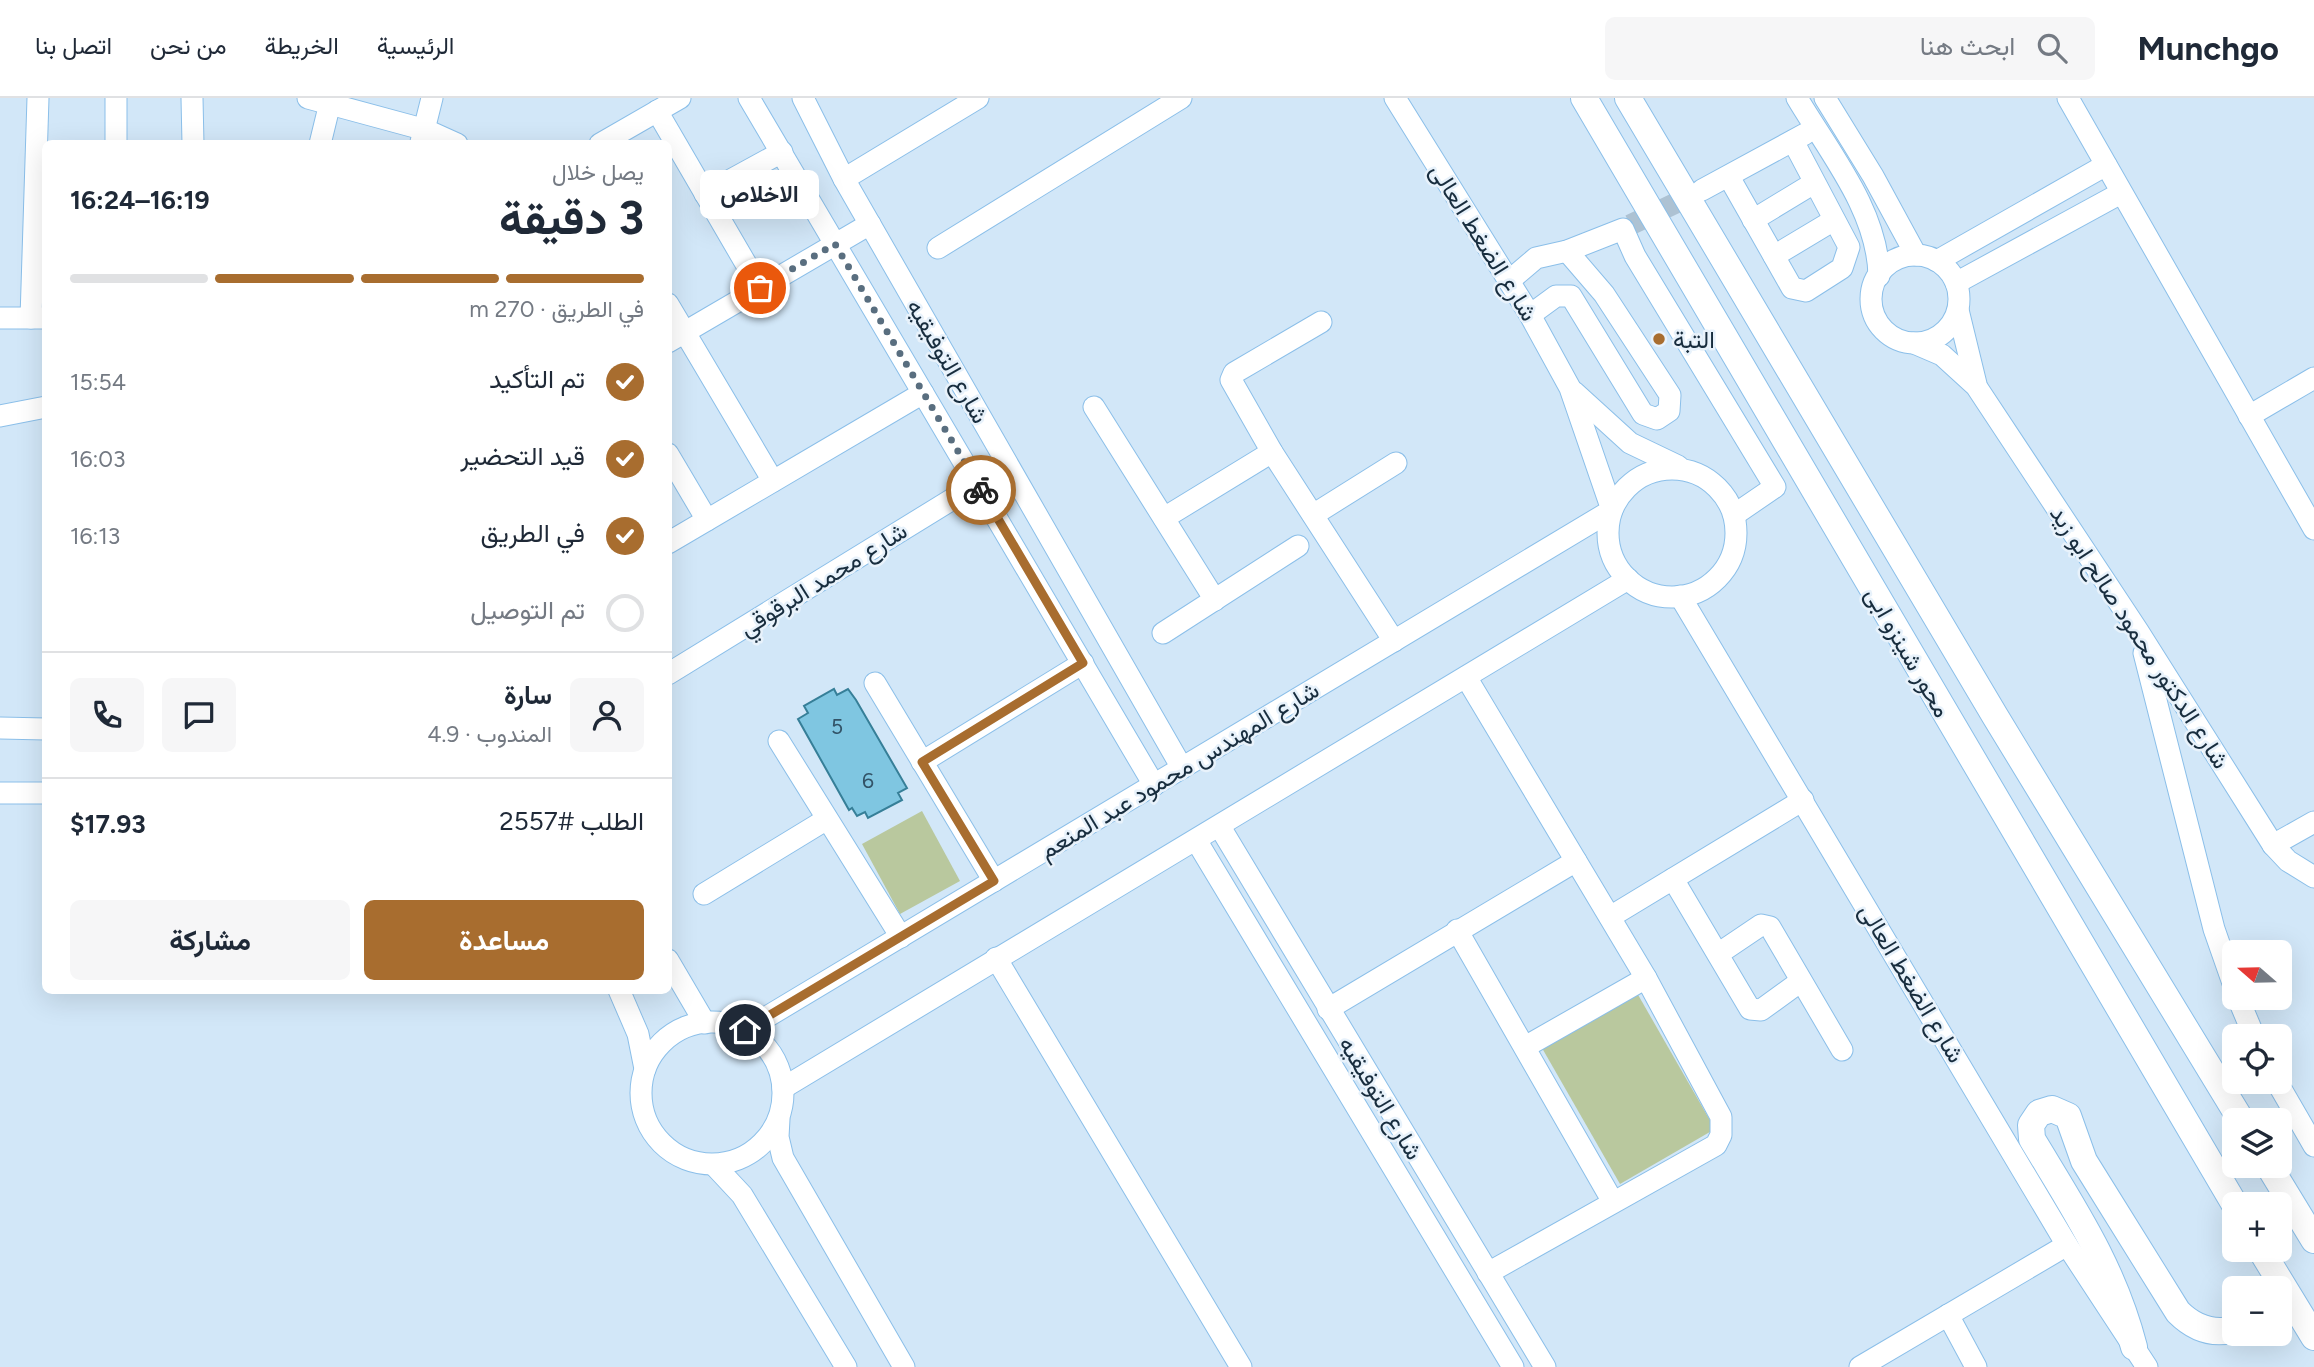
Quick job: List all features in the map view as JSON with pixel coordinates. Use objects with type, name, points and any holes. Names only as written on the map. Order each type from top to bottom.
[{"type":"main road","name":"محور شينزو ابى","points":[[1584,98],[2227,1192]]},
{"type":"main road","name":"محور شينزو ابى","points":[[1628,98],[1994,716],[2234,1108]]},
{"type":"main road","points":[[2140,1357],[2103,1258],[2032,1139],[2031,1125],[2039,1113],[2045,1110],[2058,1110],[2068,1116],[2084,1161],[2178,1312],[2195,1326],[2206,1330],[2222,1329]]},
{"type":"main road","points":[[2276,1178],[2314,1240]]},
{"type":"main road","points":[[2269,1262],[2314,1338]]},
{"type":"street","points":[[0,318],[38,318],[41,172],[38,98]]},
{"type":"street","points":[[116,98],[116,140]]},
{"type":"street","points":[[192,98],[193,140]]},
{"type":"street","points":[[308,98],[330,103],[423,137],[432,98]]},
{"type":"street","points":[[607,140],[680,98]]},
{"type":"street","name":"شارع التوفيقيه","points":[[749,98],[1154,785]]},
{"type":"street","name":"شارع التوفيقيه","points":[[803,98],[844,179],[1182,768]]},
{"type":"street","points":[[844,179],[978,98]]},
{"type":"street","points":[[938,247],[1181,98]]},
{"type":"street","name":"شارع الضغط العالى","points":[[1395,98],[1530,315],[1570,388],[1612,510]]},
{"type":"street","points":[[1797,98],[1864,213],[1878,256],[1879,275],[1872,305],[1879,324],[1894,338],[1914,343],[1937,338],[1946,331],[1958,310],[1956,283],[1948,270],[1937,261],[1916,255],[1895,261],[1879,275]]},
{"type":"street","points":[[1825,98],[1873,176],[1916,255]]},
{"type":"street","points":[[2068,98],[2314,529]]},
{"type":"street","points":[[321,140],[330,103]]},
{"type":"street","points":[[657,111],[760,288]]},
{"type":"street","points":[[1702,190],[1815,128]]},
{"type":"street","points":[[1729,177],[1792,288],[1806,290],[1842,268],[1849,247],[1793,141]]},
{"type":"street","points":[[705,194],[782,152]]},
{"type":"street","points":[[1937,261],[2106,165]]},
{"type":"street","points":[[1753,220],[1814,183]]},
{"type":"street","points":[[1956,283],[2121,192]]},
{"type":"street","points":[[1774,256],[1834,220]]},
{"type":"street","points":[[677,337],[870,224]]},
{"type":"street","points":[[1508,281],[1536,258],[1567,251],[1626,227],[1635,256],[1775,487],[1734,515]]},
{"type":"street","points":[[1530,315],[1556,296],[1571,296],[1643,414],[1657,419],[1669,411],[1670,395],[1604,294],[1567,251]]},
{"type":"street","name":"شارع الدكتور محمود صالح ابو زيد","points":[[1958,310],[1976,386]]},
{"type":"street","points":[[672,319],[677,337],[773,481]]},
{"type":"street","points":[[1321,322],[1231,377],[1272,452],[1394,641]]},
{"type":"street","name":"شارع الدكتور محمود صالح ابو زيد","points":[[1914,343],[1942,355],[1976,386],[2138,631],[2273,845],[2288,861],[2314,877]]},
{"type":"street","points":[[2249,416],[2314,378]]},
{"type":"street","name":"شارع الضغط العالى","points":[[1570,388],[1630,443],[1686,470]]},
{"type":"street","points":[[672,541],[923,393]]},
{"type":"street","points":[[1094,407],[1215,600]]},
{"type":"street","points":[[0,416],[42,409]]},
{"type":"street","points":[[1164,518],[1272,452]]},
{"type":"street","points":[[672,461],[707,520]]},
{"type":"street","points":[[1313,515],[1396,463]]},
{"type":"street","points":[[1659,470],[1686,470],[1711,481],[1729,502],[1734,515],[1736,542],[1726,568],[1706,587],[1680,596],[1658,596],[1628,579],[1611,552],[1608,531],[1612,510],[1625,489],[1646,474],[1659,470]]},
{"type":"street","name":"شارع محمد البرقوقي","points":[[672,672],[977,484]]},
{"type":"street","name":"شارع المهندس محمود عبد المنعم","points":[[745,1030],[1612,510]]},
{"type":"street","points":[[1163,633],[1297,546]]},
{"type":"street","points":[[783,1088],[1628,579]]},
{"type":"street","name":"شارع الضغط العالى","points":[[1680,596],[2067,1245],[2140,1357]]},
{"type":"street","points":[[2138,631],[2207,904],[2222,950]]},
{"type":"street","points":[[922,762],[1083,663]]},
{"type":"street","points":[[1466,677],[1646,978],[1721,1116],[1721,1135],[1716,1145],[1488,1273]]},
{"type":"street","points":[[875,683],[994,881]]},
{"type":"street","points":[[0,728],[42,729]]},
{"type":"street","points":[[779,741],[901,937]]},
{"type":"street","points":[[0,793],[42,793]]},
{"type":"street","points":[[1610,917],[1803,800]]},
{"type":"street","points":[[704,894],[827,819]]},
{"type":"street","points":[[2273,845],[2314,822]]},
{"type":"street","name":"شارع التوفيقيه","points":[[1220,827],[1545,1367]]},
{"type":"street","name":"شارع التوفيقيه","points":[[1196,840],[1509,1366]]},
{"type":"street","points":[[1328,1009],[1576,861]]},
{"type":"street","points":[[1673,879],[1750,1009],[1755,1011],[1801,981]]},
{"type":"street","points":[[1251,930],[1273,917]]},
{"type":"street","points":[[1718,954],[1766,925],[1770,927],[1842,1050]]},
{"type":"street","points":[[1457,930],[1613,1202]]},
{"type":"street","points":[[996,958],[1241,1367]]},
{"type":"street","points":[[672,967],[705,1023]]},
{"type":"street","points":[[1525,1047],[1646,978]]},
{"type":"street","points":[[621,994],[638,1034],[645,1069]]},
{"type":"street","points":[[780,1116],[769,1136],[754,1151],[735,1161],[714,1165],[685,1159],[661,1143],[649,1127],[641,1089],[645,1069],[662,1043],[689,1026],[705,1023],[725,1023],[745,1030],[772,1054],[783,1088],[778,1138],[783,1158],[904,1367]]},
{"type":"street","points":[[2284,1094],[2314,1146]]},
{"type":"street","points":[[714,1165],[742,1195],[846,1367]]},
{"type":"street","points":[[1860,1367],[2067,1245]]},
{"type":"street","points":[[1948,1315],[1976,1367]]},
{"type":"green space","points":[[922,811],[960,881],[900,914],[862,844]]},
{"type":"green space","points":[[1637,993],[1715,1129],[1620,1184],[1542,1048]]},
{"type":"building","points":[[834,689],[837,695],[848,689],[907,788],[898,793],[902,800],[868,818],[865,812],[857,816],[852,808],[849,810],[798,719],[808,713],[804,706]]},
{"type":"tunnel","points":[[1630,225],[1701,191]]},
{"type":"way so far","points":[[760,288],[835,244],[981,490]]},
{"type":"place","name":"الاخلاص","points":[[760,288]]},
{"type":"place","name":"التبة","points":[[1659,339]]},
{"type":"route","points":[[745,1030],[994,881],[922,762],[1083,663],[981,490]]}]
